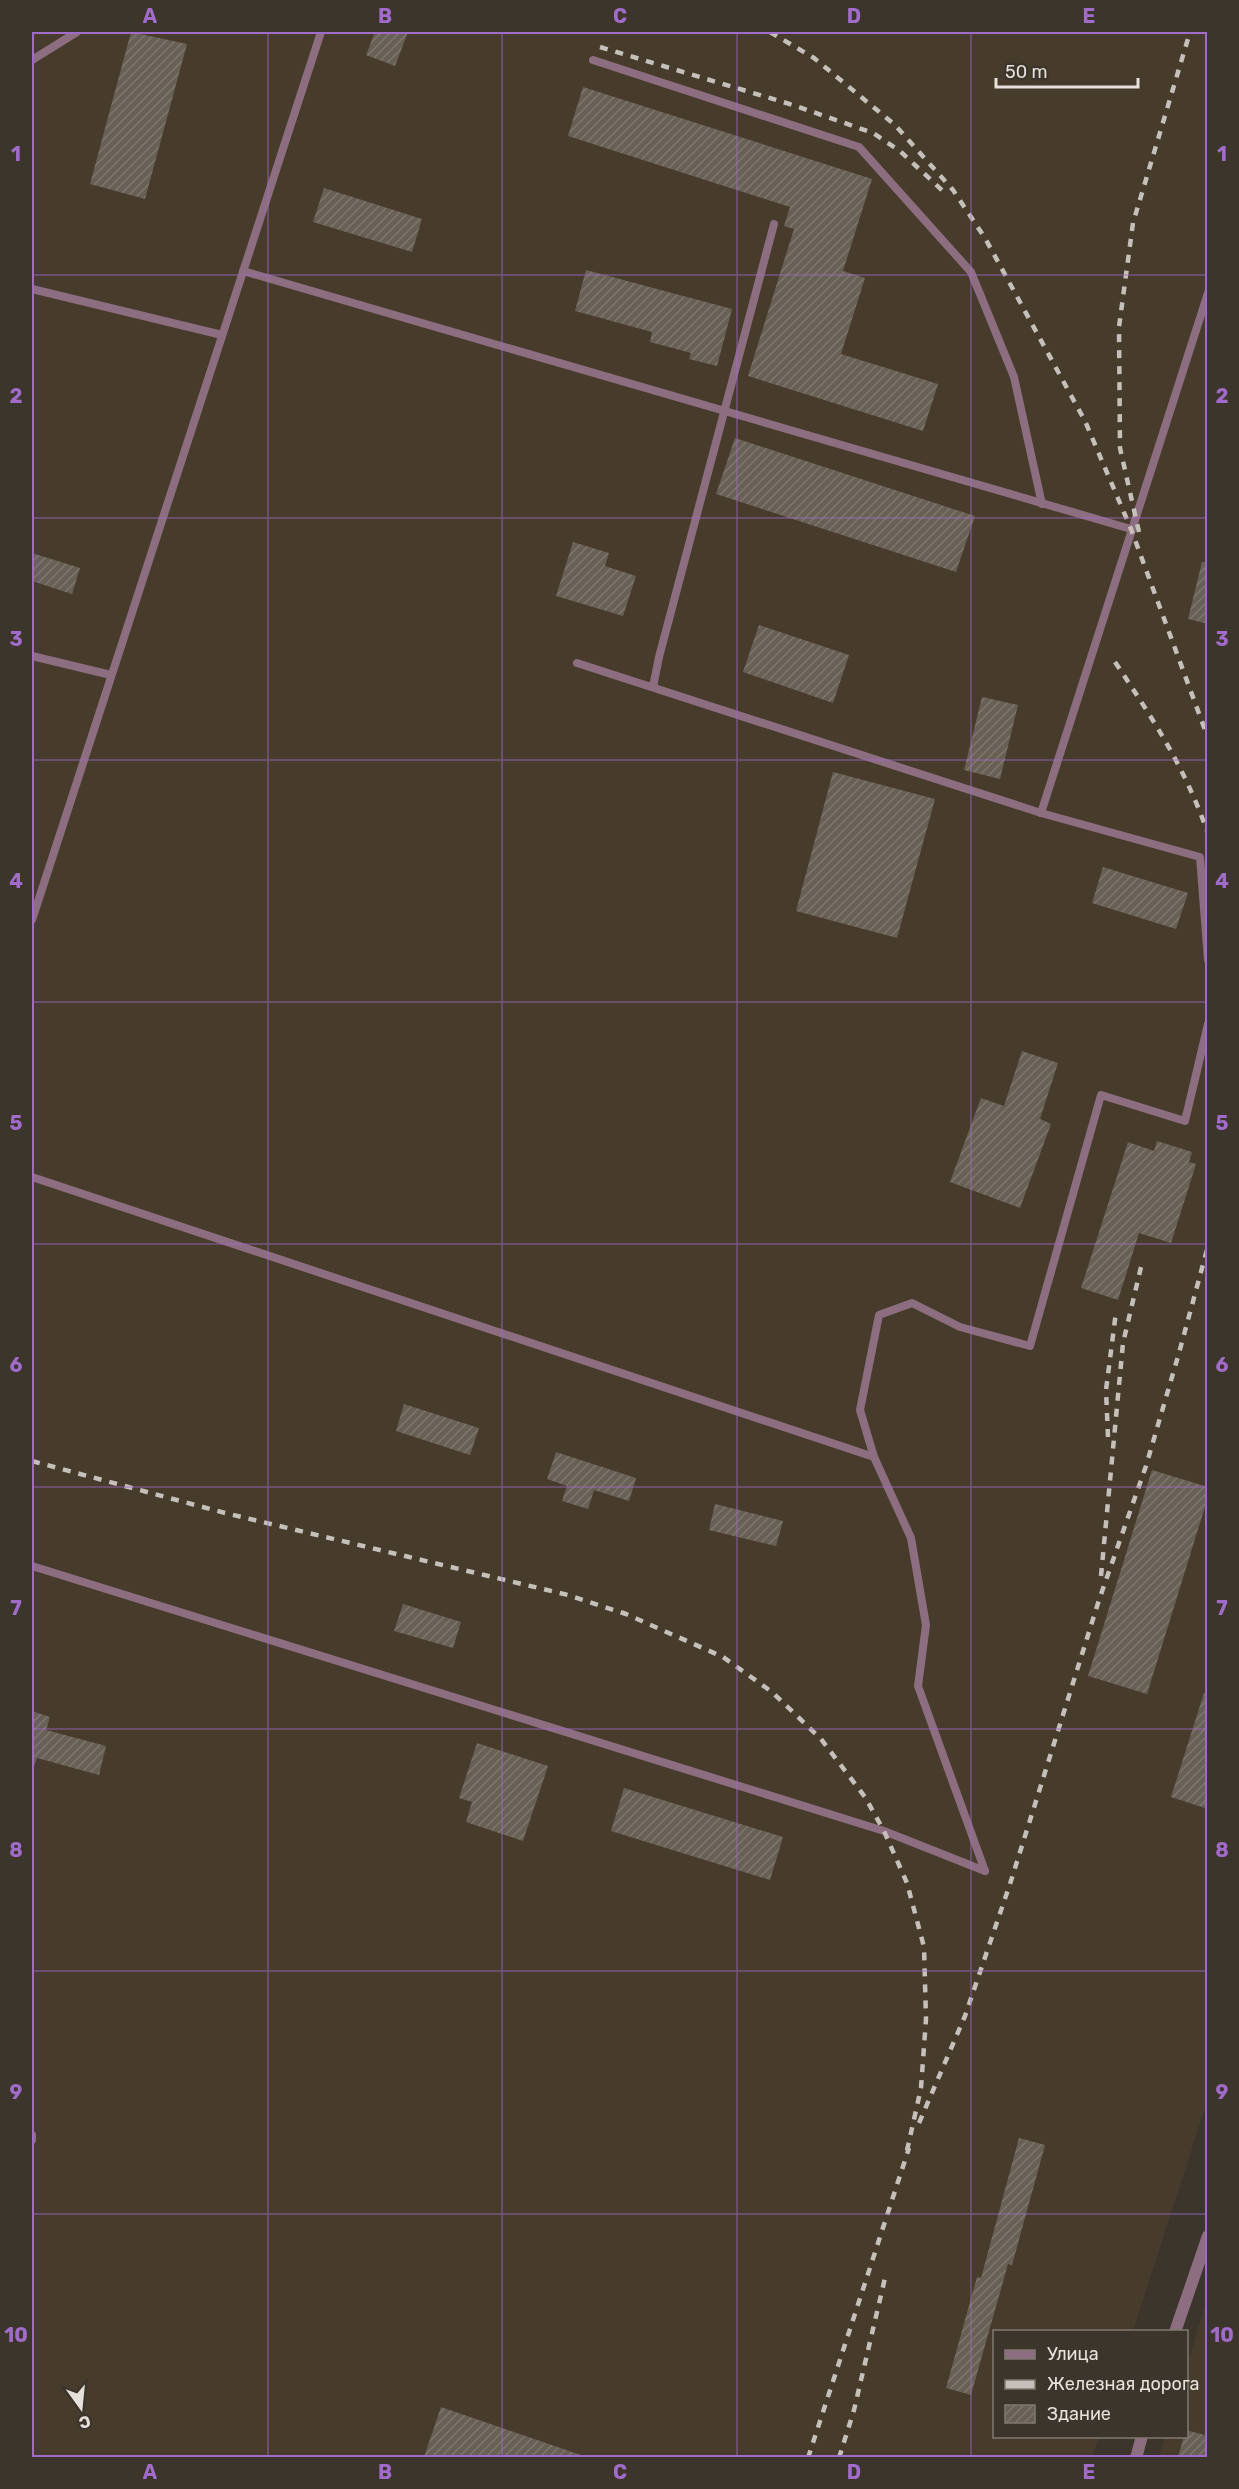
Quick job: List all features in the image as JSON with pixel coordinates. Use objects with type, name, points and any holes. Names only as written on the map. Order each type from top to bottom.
[{"type":"street","points":[[1175,2330],[1208,2236]]},
{"type":"street","points":[[1136,2457],[1141,2438]]},
{"type":"lane","points":[[32,60],[77,32]]},
{"type":"lane","points":[[32,920],[321,32]]},
{"type":"lane","points":[[593,60],[859,147],[970,272],[1014,377],[1042,504]]},
{"type":"lane","points":[[652,687],[658,657],[774,224]]},
{"type":"lane","points":[[243,271],[1131,529]]},
{"type":"lane","points":[[32,289],[222,334]]},
{"type":"lane","points":[[1041,813],[1208,293]]},
{"type":"lane","points":[[32,656],[111,675]]},
{"type":"lane","points":[[577,663],[1041,813],[1200,857],[1208,960]]},
{"type":"lane","points":[[32,1566],[884,1831],[985,1871],[918,1686],[926,1624],[911,1539],[874,1457],[860,1410],[879,1315],[912,1303],[960,1327],[1029,1346],[1101,1095],[1185,1121],[1208,1024]]},
{"type":"lane","points":[[32,1177],[874,1457]]},
{"type":"lane","points":[[32,2135],[32,2140]]},
{"type":"shaded area","points":[[32,32],[1207,32],[1207,2102],[1133,2330],[993,2330],[993,2438],[1099,2438],[1092,2457],[32,2458]]},
{"type":"shaded area","points":[[1207,2298],[1207,2457],[1158,2458],[1165,2438],[1188,2438],[1188,2363]]},
{"type":"building","points":[[131,32],[187,44],[145,199],[90,184]]},
{"type":"building","points":[[375,32],[408,32],[395,66],[366,55]]},
{"type":"building","points":[[583,87],[872,179],[843,271],[865,278],[841,354],[938,384],[923,431],[748,376],[794,229],[784,226],[790,207],[568,136]]},
{"type":"building","points":[[324,188],[422,219],[412,252],[313,222]]},
{"type":"building","points":[[586,270],[732,309],[717,366],[689,359],[691,353],[650,342],[652,332],[575,311]]},
{"type":"building","points":[[735,438],[975,516],[956,572],[716,494]]},
{"type":"building","points":[[573,542],[609,553],[605,566],[636,576],[623,616],[556,596]]},
{"type":"building","points":[[32,553],[80,568],[72,594],[32,581]]},
{"type":"building","points":[[1202,562],[1208,563],[1208,624],[1188,619]]},
{"type":"building","points":[[759,625],[849,655],[833,703],[743,672]]},
{"type":"building","points":[[982,697],[1018,705],[1000,779],[964,770]]},
{"type":"building","points":[[833,772],[935,799],[897,938],[796,911]]},
{"type":"building","points":[[1103,867],[1188,893],[1176,929],[1092,903]]},
{"type":"building","points":[[1022,1051],[1058,1063],[1040,1119],[1051,1124],[1020,1208],[950,1182],[981,1098],[1004,1106]]},
{"type":"building","points":[[1157,1141],[1192,1152],[1189,1162],[1196,1164],[1171,1243],[1139,1233],[1118,1300],[1081,1288],[1128,1142],[1154,1151]]},
{"type":"building","points":[[404,1404],[479,1428],[470,1455],[396,1431]]},
{"type":"building","points":[[556,1452],[636,1478],[629,1501],[594,1490],[588,1509],[562,1501],[567,1486],[547,1479]]},
{"type":"building","points":[[1152,1470],[1208,1487],[1208,1497],[1147,1694],[1088,1676]]},
{"type":"building","points":[[715,1504],[783,1521],[776,1546],[709,1530]]},
{"type":"building","points":[[403,1604],[461,1622],[453,1648],[394,1631]]},
{"type":"building","points":[[1204,1693],[1208,1694],[1208,1809],[1171,1797]]},
{"type":"building","points":[[32,1711],[50,1717],[46,1730],[106,1746],[99,1775],[37,1758],[34,1766],[32,1765]]},
{"type":"building","points":[[477,1743],[548,1766],[523,1841],[466,1822],[472,1802],[459,1798]]},
{"type":"building","points":[[624,1788],[783,1837],[770,1880],[611,1831]]},
{"type":"building","points":[[1019,2138],[1045,2145],[1012,2265],[1008,2264],[971,2395],[946,2388],[977,2277],[981,2278]]},
{"type":"building","points":[[441,2407],[581,2455],[580,2457],[424,2457]]},
{"type":"building","points":[[1188,2431],[1208,2436],[1208,2457],[1178,2457],[1183,2438],[1188,2438]]},
{"type":"railway","points":[[770,32],[814,58],[895,125],[953,190],[985,238],[1085,421],[1131,529],[1208,738]]},
{"type":"railway","points":[[1139,532],[1120,448],[1119,327],[1133,223],[1190,32]]},
{"type":"railway","points":[[600,47],[793,105],[873,133],[900,151],[945,193]]},
{"type":"railway","points":[[1115,662],[1179,766],[1208,834]]},
{"type":"railway","points":[[919,2123],[965,2016],[1010,1884],[1099,1600],[1146,1466],[1208,1246]]},
{"type":"railway","points":[[1101,1576],[1123,1343],[1141,1267]]},
{"type":"railway","points":[[1108,1437],[1106,1390],[1116,1312]]},
{"type":"railway","points":[[32,1461],[225,1513],[568,1595],[626,1614],[723,1657],[772,1692],[821,1739],[865,1797],[884,1831],[907,1883],[924,1947],[926,2019],[921,2088],[906,2155]]},
{"type":"railway","points":[[808,2458],[909,2148]]},
{"type":"railway","points":[[839,2458],[854,2410],[885,2278]]}]
